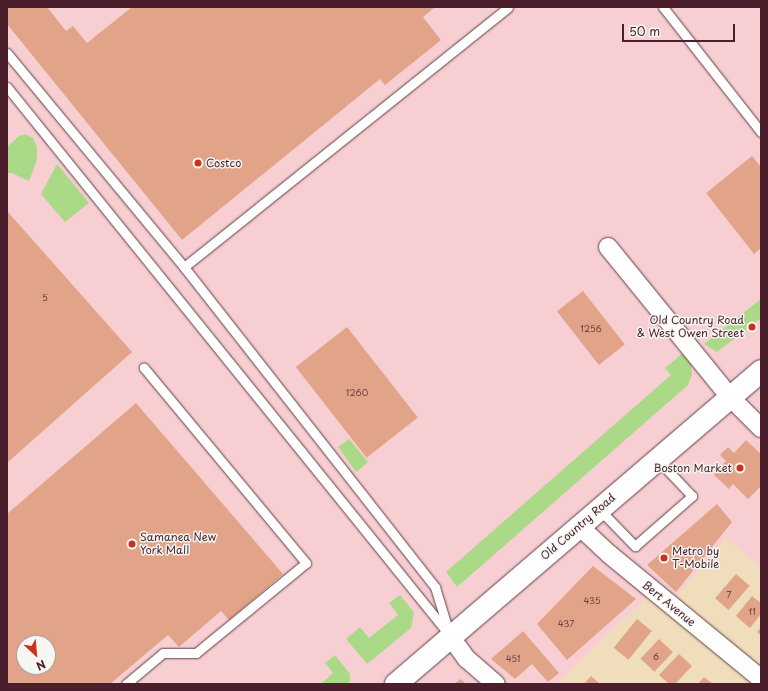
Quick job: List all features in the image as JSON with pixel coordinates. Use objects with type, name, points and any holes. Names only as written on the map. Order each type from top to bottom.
[{"type":"main road","name":"Old Country Road","points":[[396,684],[450,636],[761,371]]},
{"type":"street","points":[[608,247],[730,397],[761,428]]},
{"type":"street","name":"Bert Avenue","points":[[579,526],[609,554],[761,680]]},
{"type":"street","points":[[450,636],[467,659],[496,684]]},
{"type":"lane","points":[[184,267],[508,7]]},
{"type":"lane","points":[[663,7],[761,132]]},
{"type":"lane","points":[[7,52],[184,267],[436,588],[450,636]]},
{"type":"lane","points":[[7,87],[450,636]]},
{"type":"lane","points":[[126,684],[163,653],[196,653],[306,563],[144,368]]},
{"type":"lane","points":[[599,509],[635,546],[692,496],[657,459]]},
{"type":"shaded area","points":[[7,7],[761,7],[761,567],[725,538],[667,608],[650,594],[557,684],[7,684]]},
{"type":"green space","points":[[25,134],[33,138],[37,147],[37,160],[29,181],[12,173],[7,173],[7,147],[19,136]]},
{"type":"green space","points":[[57,164],[89,203],[65,222],[41,194]]},
{"type":"green space","points":[[761,299],[761,318],[717,352],[704,344]]},
{"type":"green space","points":[[683,353],[691,365],[692,375],[688,385],[457,587],[446,572],[671,375],[665,368]]},
{"type":"green space","points":[[349,439],[368,462],[356,472],[338,447]]},
{"type":"green space","points":[[400,595],[414,612],[411,628],[367,664],[346,639],[360,627],[369,638],[398,615],[389,603]]},
{"type":"green space","points":[[335,655],[350,674],[350,681],[347,684],[321,684],[333,673],[325,663]]},
{"type":"building","name":"Costco","points":[[7,7],[47,7],[66,31],[73,26],[87,43],[132,7],[435,7],[423,17],[441,40],[385,85],[380,79],[182,240],[7,24]]},
{"type":"building","points":[[752,156],[761,167],[761,248],[754,254],[706,193]]},
{"type":"building","points":[[7,211],[132,352],[7,463]]},
{"type":"building","points":[[583,291],[625,345],[599,365],[557,311]]},
{"type":"building","points":[[347,327],[418,418],[367,458],[296,367]]},
{"type":"building","name":"Samanea New York Mall","points":[[136,403],[283,574],[229,620],[221,611],[179,647],[168,635],[110,684],[7,684],[7,514]]},
{"type":"building","name":"Boston Market","points":[[746,440],[761,454],[761,486],[748,499],[733,484],[729,489],[714,475],[726,461],[720,455],[728,447],[734,453]]},
{"type":"building","points":[[717,504],[732,522],[676,592],[647,565]]},
{"type":"building","points":[[593,566],[636,599],[567,660],[537,624]]},
{"type":"building","points":[[736,574],[750,586],[729,610],[715,598]]},
{"type":"building","points":[[752,596],[761,603],[761,614],[750,628],[736,616]]},
{"type":"building","points":[[637,619],[652,631],[628,660],[614,648]]},
{"type":"building","points":[[761,627],[761,635],[757,632]]},
{"type":"building","points":[[523,631],[559,673],[548,682],[532,664],[515,679],[491,659]]},
{"type":"building","points":[[659,639],[673,652],[654,672],[641,659]]},
{"type":"building","points":[[679,654],[692,666],[675,684],[669,684],[659,675]]},
{"type":"building","points":[[591,676],[600,684],[584,684]]},
{"type":"building","points":[[704,677],[713,684],[698,684]]},
{"type":"building","points":[[461,679],[466,684],[454,684]]},
{"type":"place","name":"Costco","points":[[198,163]]},
{"type":"place","name":"Old Country Road & West Owen Street","points":[[752,327]]},
{"type":"place","name":"Boston Market","points":[[740,468]]},
{"type":"place","name":"Samanea New York Mall","points":[[132,544]]},
{"type":"place","name":"Metro by T-Mobile","points":[[664,558]]}]
